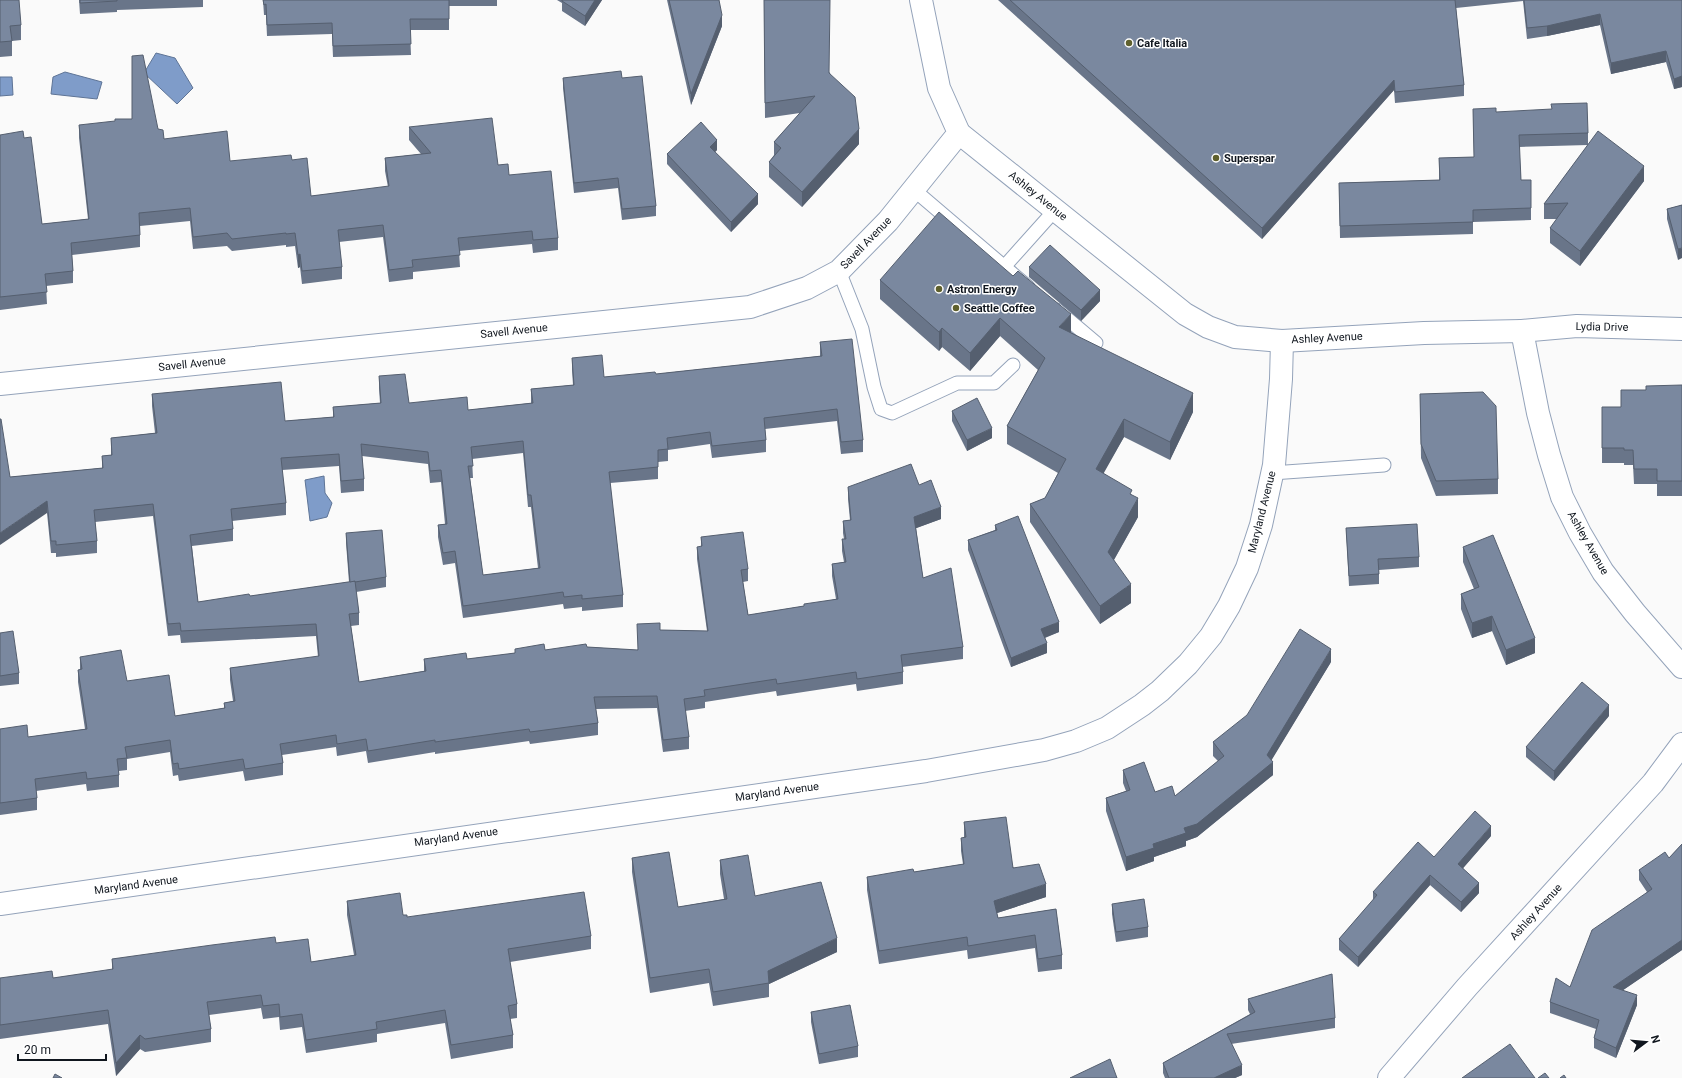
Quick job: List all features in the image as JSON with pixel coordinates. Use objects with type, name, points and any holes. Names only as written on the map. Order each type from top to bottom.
[{"type":"street","name":"Ashley Avenue","points":[[921,0],[939,88],[959,133],[1185,314],[1208,327],[1234,337],[1282,341],[1424,333],[1522,331],[1538,412],[1562,497],[1580,533],[1603,572],[1635,613],[1682,667]]},
{"type":"street","name":"Savell Avenue","points":[[0,384],[750,307],[807,288],[839,271],[888,221],[959,133]]},
{"type":"street","name":"Lydia Drive","points":[[1522,331],[1577,326],[1682,329]]},
{"type":"street","name":"Maryland Avenue","points":[[0,904],[926,771],[1044,750],[1076,741],[1107,728],[1160,691],[1188,664],[1210,636],[1229,606],[1247,568],[1261,526],[1272,473],[1281,379],[1282,341]]},
{"type":"street","name":"Ashley Avenue","points":[[1389,1078],[1467,987],[1653,783],[1682,744]]},
{"type":"lane","points":[[913,189],[1035,293]]},
{"type":"lane","points":[[1004,268],[1056,210]]},
{"type":"lane","points":[[839,271],[862,328],[874,386],[882,409],[892,413],[957,383],[994,383],[1013,365]]},
{"type":"lane","points":[[1047,303],[1096,343]]},
{"type":"lane","points":[[1272,473],[1384,465]]},
{"type":"water","points":[[156,53],[175,58],[193,88],[177,104],[144,73]]},
{"type":"water","points":[[65,72],[102,82],[97,99],[51,94],[53,77]]},
{"type":"water","points":[[0,77],[12,77],[13,95],[0,96]]},
{"type":"water","points":[[324,476],[325,493],[332,503],[327,517],[310,521],[305,480]]},
{"type":"building","points":[[0,0],[19,0],[21,25],[10,26],[12,41],[0,42]]},
{"type":"building","points":[[80,0],[117,0],[117,1],[80,3]]},
{"type":"building","points":[[263,0],[449,0],[449,19],[410,19],[411,44],[333,46],[332,23],[267,25],[266,4],[264,5]]},
{"type":"building","points":[[562,0],[595,0],[585,16]]},
{"type":"building","points":[[669,0],[719,0],[722,15],[691,94]]},
{"type":"building","points":[[764,0],[830,0],[829,73],[855,97],[859,129],[802,192],[769,162],[781,148],[774,142],[815,96],[765,103]]},
{"type":"building","points":[[1010,0],[1455,0],[1464,85],[1395,92],[1394,80],[1262,228]]},
{"type":"building","points":[[1524,0],[1682,0],[1682,76],[1674,79],[1666,51],[1611,63],[1600,14],[1547,26],[1527,28]]},
{"type":"building","points":[[143,55],[158,129],[163,130],[164,139],[227,131],[230,161],[291,155],[292,160],[307,158],[311,196],[389,186],[385,158],[431,153],[409,127],[492,118],[498,165],[508,164],[509,175],[551,171],[558,238],[533,240],[532,231],[458,238],[460,255],[412,260],[413,267],[389,270],[383,225],[338,230],[342,267],[302,271],[295,233],[232,239],[227,233],[193,237],[190,208],[139,213],[140,235],[71,243],[73,271],[45,274],[47,292],[0,297],[0,135],[23,131],[24,138],[31,137],[42,224],[89,219],[79,125],[115,121],[115,119],[132,119],[132,56]]},
{"type":"building","points":[[621,71],[622,78],[642,76],[656,206],[622,209],[618,178],[574,183],[563,78]]},
{"type":"building","points":[[1587,103],[1588,133],[1519,135],[1521,180],[1531,180],[1531,208],[1473,210],[1473,222],[1340,226],[1339,183],[1440,180],[1439,158],[1474,157],[1473,109],[1496,108],[1496,112],[1552,109],[1551,104]]},
{"type":"building","points":[[701,122],[717,140],[710,147],[758,194],[731,222],[667,154]]},
{"type":"building","points":[[1598,131],[1644,166],[1580,251],[1550,228],[1568,203],[1544,204]]},
{"type":"building","points":[[1682,205],[1682,248],[1678,249],[1667,209]]},
{"type":"building","points":[[939,212],[1013,276],[1018,271],[1071,314],[1059,327],[1193,393],[1170,442],[1124,419],[1096,469],[1132,490],[1130,494],[1138,498],[1108,552],[1131,584],[1100,606],[1030,504],[1045,498],[1066,459],[1007,426],[1045,358],[1000,318],[970,353],[942,328],[939,332],[880,280]]},
{"type":"building","points":[[1050,245],[1100,290],[1081,310],[1029,267]]},
{"type":"building","points":[[852,339],[863,440],[841,442],[837,409],[764,418],[766,440],[712,446],[710,432],[667,438],[668,449],[658,450],[658,467],[609,472],[623,595],[582,599],[582,595],[564,597],[563,592],[463,606],[455,551],[443,553],[438,525],[447,524],[441,470],[430,471],[428,452],[361,444],[364,479],[341,481],[339,454],[281,458],[286,503],[231,509],[233,529],[190,535],[198,602],[355,581],[359,613],[349,614],[359,682],[426,671],[424,659],[466,653],[467,659],[515,653],[515,649],[544,644],[545,650],[586,644],[587,647],[638,650],[637,624],[660,623],[660,630],[708,631],[697,547],[702,546],[701,537],[743,532],[748,569],[741,570],[748,615],[838,599],[832,564],[846,562],[842,539],[846,539],[843,521],[851,520],[848,487],[911,464],[919,485],[931,480],[941,507],[914,517],[923,578],[951,568],[963,647],[901,655],[903,672],[857,679],[856,672],[777,684],[776,679],[704,690],[705,696],[684,699],[689,737],[663,740],[657,696],[594,697],[598,723],[530,732],[529,729],[435,742],[435,740],[368,751],[366,739],[337,744],[336,735],[280,744],[283,763],[245,769],[243,759],[179,769],[178,763],[173,764],[170,740],[125,747],[127,758],[117,759],[119,775],[87,779],[86,772],[35,779],[37,798],[0,803],[0,729],[27,725],[28,737],[87,729],[78,670],[82,669],[80,657],[121,650],[127,681],[169,675],[175,716],[225,708],[224,703],[235,701],[230,668],[319,656],[316,624],[181,631],[180,623],[168,624],[153,504],[94,510],[97,541],[56,545],[56,541],[51,541],[47,501],[0,533],[0,419],[10,477],[103,468],[102,456],[112,455],[111,438],[157,433],[152,394],[281,382],[285,421],[334,417],[333,407],[381,403],[379,376],[405,374],[409,403],[467,397],[468,410],[533,403],[531,389],[574,385],[572,358],[602,355],[604,377],[655,372],[656,374],[822,356],[820,342]],"holes":[[[523,441],[528,495],[531,495],[540,568],[483,575],[468,466],[473,466],[471,447]]]},
{"type":"building","points":[[1682,385],[1682,481],[1657,481],[1657,469],[1634,469],[1633,450],[1624,450],[1624,448],[1602,448],[1602,407],[1621,407],[1621,390],[1646,390],[1646,386]]},
{"type":"building","points":[[1483,392],[1496,406],[1498,479],[1436,481],[1421,444],[1420,394]]},
{"type":"building","points":[[977,398],[992,428],[967,440],[952,411]]},
{"type":"building","points":[[1018,516],[1059,622],[1041,629],[1047,643],[1011,658],[968,540],[997,530],[995,525]]},
{"type":"building","points":[[1417,524],[1419,557],[1378,559],[1379,574],[1349,576],[1346,528]]},
{"type":"building","points":[[382,530],[386,577],[350,582],[346,533]]},
{"type":"building","points":[[1493,535],[1535,638],[1506,650],[1492,616],[1472,623],[1461,594],[1479,587],[1463,547]]},
{"type":"building","points":[[1300,629],[1331,649],[1267,755],[1273,762],[1197,824],[1184,828],[1186,833],[1153,844],[1154,848],[1126,857],[1106,798],[1130,790],[1123,770],[1144,762],[1155,792],[1172,786],[1175,796],[1224,756],[1213,742],[1247,715]]},
{"type":"building","points":[[13,631],[19,673],[0,676],[0,633]]},
{"type":"building","points":[[1582,682],[1609,705],[1554,771],[1526,747]]},
{"type":"building","points":[[1475,811],[1491,826],[1458,864],[1479,883],[1461,902],[1430,875],[1358,957],[1339,939],[1377,895],[1373,892],[1418,842],[1434,857]]},
{"type":"building","points":[[1006,817],[1013,868],[1039,864],[1046,884],[994,901],[998,918],[1056,909],[1062,955],[1038,959],[1035,935],[968,946],[967,937],[879,951],[867,877],[913,869],[914,872],[964,864],[961,838],[966,837],[964,822]]},
{"type":"building","points":[[1682,844],[1682,940],[1613,987],[1637,995],[1616,1048],[1594,1038],[1599,1020],[1550,1002],[1556,978],[1570,987],[1592,930],[1652,889],[1639,870],[1665,852],[1669,858]]},
{"type":"building","points":[[669,852],[678,907],[727,899],[720,860],[748,855],[755,896],[821,882],[837,938],[768,971],[769,983],[713,992],[709,969],[650,978],[632,858]]},
{"type":"building","points":[[584,892],[591,936],[508,949],[517,1004],[508,1006],[513,1035],[451,1045],[445,1010],[376,1022],[377,1029],[306,1040],[302,1014],[280,1017],[279,1004],[263,1006],[261,995],[207,1002],[211,1029],[145,1039],[140,1035],[116,1063],[108,1010],[0,1025],[0,978],[52,971],[53,978],[113,969],[112,959],[275,937],[276,943],[308,939],[311,962],[356,955],[347,901],[400,893],[403,915],[407,915],[407,917]]},
{"type":"building","points":[[1144,899],[1148,927],[1116,932],[1112,904]]},
{"type":"building","points":[[1332,974],[1335,1018],[1227,1034],[1242,1065],[1214,1078],[1169,1078],[1163,1063],[1255,1012],[1248,999]]},
{"type":"building","points":[[850,1005],[858,1046],[819,1054],[811,1012]]},
{"type":"building","points":[[1510,1044],[1535,1078],[1462,1078]]},
{"type":"building","points":[[1110,1059],[1117,1078],[1070,1078]]},
{"type":"building","points":[[1545,1073],[1549,1078],[1538,1078]]},
{"type":"building","points":[[55,1074],[62,1078],[53,1078]]},
{"type":"place","name":"Cafe Italia","points":[[1129,43]]},
{"type":"place","name":"Superspar","points":[[1216,158]]},
{"type":"place","name":"Astron Energy","points":[[939,289]]},
{"type":"place","name":"Seattle Coffee","points":[[956,308]]}]
